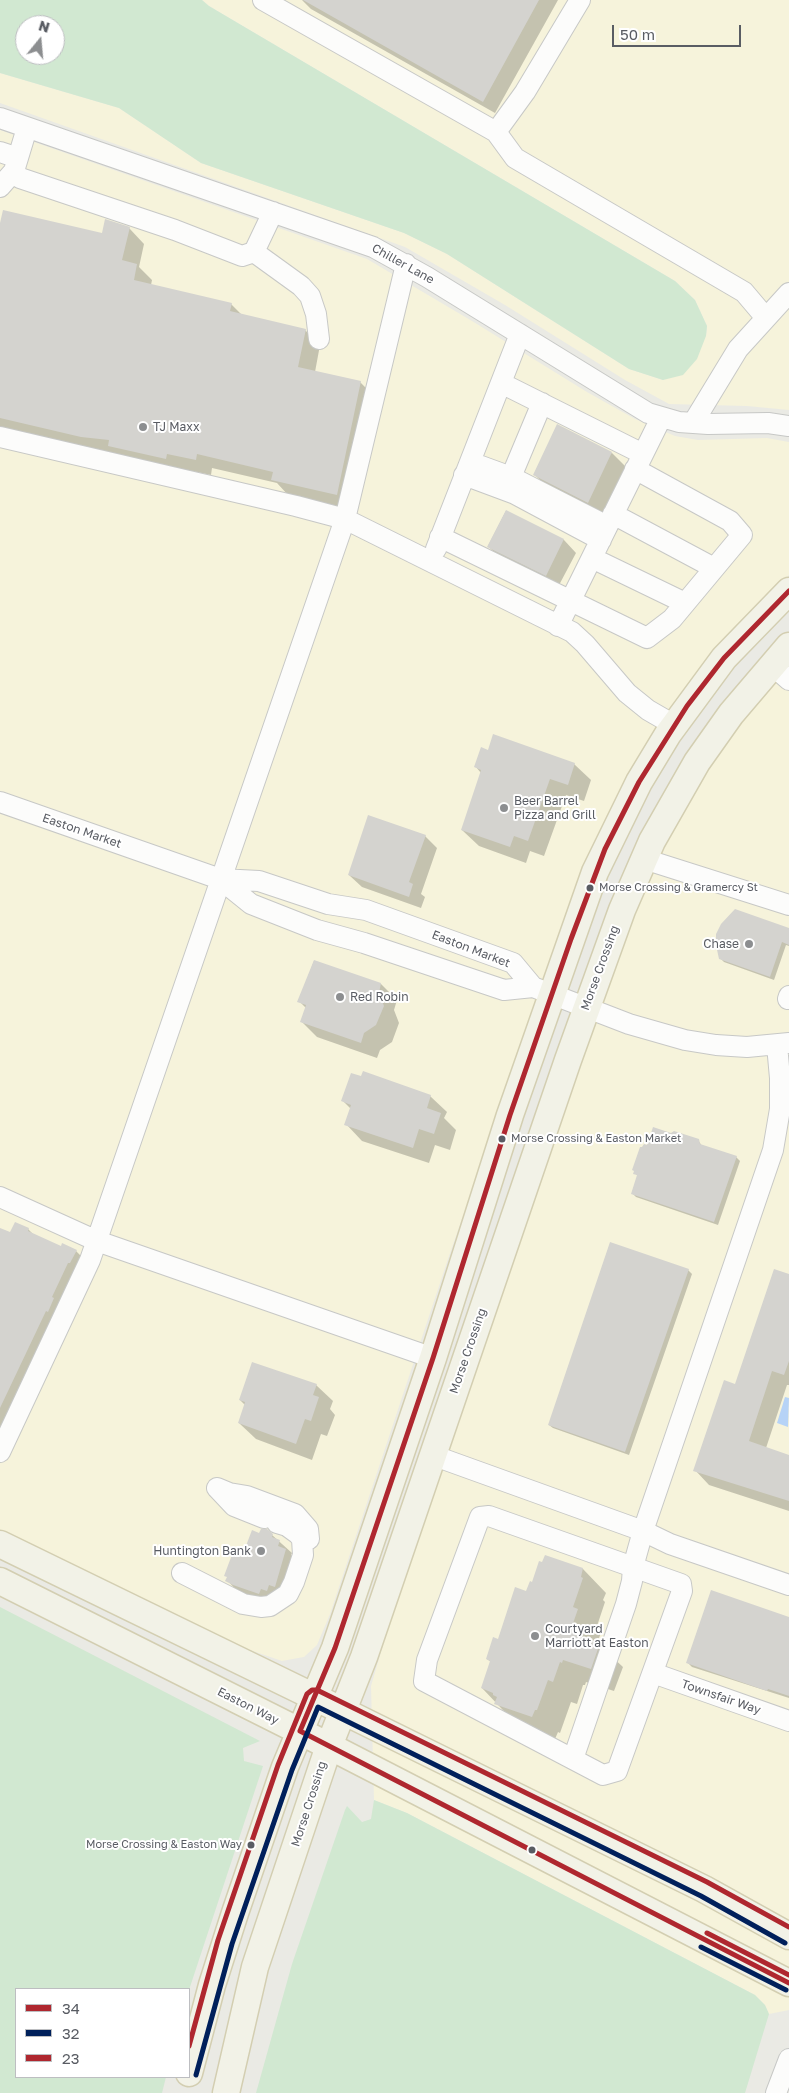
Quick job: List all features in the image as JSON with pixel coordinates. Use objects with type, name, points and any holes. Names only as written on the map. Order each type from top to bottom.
[{"type":"main road","points":[[190,2069],[225,1942],[285,1767],[335,1648],[433,1358],[542,990],[587,893],[605,849],[638,782],[674,725],[724,658],[789,591]]},
{"type":"main road","name":"Morse Crossing","points":[[226,2093],[255,1967],[329,1746],[364,1657],[586,1007],[622,910],[669,808],[697,762],[731,714],[780,672],[789,646]]},
{"type":"main road","points":[[0,1544],[704,1889],[789,1936]]},
{"type":"main road","name":"Easton Way","points":[[0,1581],[300,1731],[789,1983]]},
{"type":"main road","points":[[184,2093],[188,2078]]},
{"type":"street","points":[[263,0],[496,132],[515,158],[744,292],[766,318]]},
{"type":"street","points":[[496,132],[525,92],[580,0]]},
{"type":"street","name":"Chiller Lane","points":[[0,118],[373,247],[406,264],[648,413],[661,418],[693,423],[768,423],[789,426]]},
{"type":"street","points":[[0,187],[27,128]]},
{"type":"street","points":[[11,161],[20,178],[175,230],[242,256],[254,252],[273,212]]},
{"type":"street","points":[[254,252],[301,286],[310,296],[316,314],[319,339]]},
{"type":"street","points":[[0,1452],[97,1241],[345,519],[352,498],[406,264]]},
{"type":"street","points":[[693,423],[738,349],[789,293]]},
{"type":"street","points":[[431,561],[520,334]]},
{"type":"street","points":[[440,537],[647,638],[672,619],[742,535],[730,521],[639,461],[542,404],[501,383]]},
{"type":"street","points":[[511,477],[542,404]]},
{"type":"street","points":[[558,626],[661,418]]},
{"type":"street","points":[[0,437],[345,519],[572,632],[585,644],[627,693],[648,710],[674,725]]},
{"type":"street","points":[[467,469],[511,477],[603,535],[685,603]]},
{"type":"street","points":[[467,469],[515,494],[603,535],[714,568]]},
{"type":"street","name":"Easton Market","points":[[0,802],[220,879],[259,881],[328,904],[366,910],[513,963],[542,990]]},
{"type":"street","points":[[644,859],[789,905]]},
{"type":"street","name":"Easton Market","points":[[220,879],[251,904],[317,930],[364,943],[504,990],[542,990]]},
{"type":"street","points":[[542,990],[629,1024],[685,1040],[747,1047],[783,1044],[780,1109],[773,1150],[643,1531],[633,1567],[632,1581],[626,1604],[573,1759]]},
{"type":"street","points":[[0,1197],[97,1241],[433,1358]]},
{"type":"street","points":[[432,1455],[643,1531],[670,1544],[789,1585]]},
{"type":"street","points":[[182,1573],[243,1604],[261,1607],[270,1606],[288,1594],[294,1582],[309,1540],[308,1529],[295,1514],[247,1496],[218,1490],[234,1514],[241,1519],[269,1525],[292,1540],[302,1558]]},
{"type":"street","points":[[489,1516],[681,1584],[682,1591],[653,1673],[618,1771],[603,1775],[424,1681],[427,1660],[480,1517],[489,1516]]},
{"type":"street","name":"Townsfair Way","points":[[653,1673],[789,1721]]},
{"type":"street","points":[[776,2093],[789,2059]]},
{"type":"shaded area","points":[[202,0],[789,0],[789,410],[747,406],[669,404],[625,380],[505,305],[405,247],[0,103],[0,73],[119,108],[201,163],[404,233],[447,254],[629,369],[663,380],[706,336],[707,326],[695,300],[675,281],[209,6]]},
{"type":"shaded area","points":[[0,130],[367,259],[587,392],[635,419],[675,436],[698,440],[767,438],[789,442],[789,575],[736,630],[562,933],[449,1256],[330,1614],[317,1645],[304,1657],[282,1661],[235,1645],[0,1531]]},
{"type":"shaded area","points":[[789,661],[789,2010],[769,2014],[765,2005],[755,1995],[407,1813],[374,1800],[371,1686],[434,1472],[630,919],[682,805],[751,705]]},
{"type":"green space","points":[[0,0],[202,0],[209,6],[675,281],[695,300],[707,326],[706,336],[697,359],[683,375],[663,380],[629,369],[447,254],[404,233],[201,163],[119,108],[0,73]]},
{"type":"green space","points":[[0,1607],[260,1741],[243,1748],[244,1761],[263,1766],[190,1988],[15,1988],[15,2078],[166,2078],[162,2093],[0,2093]]},
{"type":"green space","points":[[374,1800],[407,1813],[755,1995],[765,2005],[769,2014],[745,2093],[256,2093],[292,1964],[345,1810],[347,1806],[362,1822],[371,1819]]},
{"type":"water","points":[[785,1397],[789,1398],[788,1427],[777,1423]]},
{"type":"building","points":[[303,0],[539,0],[483,102]]},
{"type":"building","points":[[3,210],[102,233],[105,219],[130,227],[122,260],[137,264],[134,280],[232,303],[230,311],[306,329],[298,367],[361,381],[337,495],[271,480],[273,472],[197,454],[196,460],[167,454],[166,459],[108,446],[109,440],[81,437],[0,418],[0,223]]},
{"type":"building","points":[[557,424],[612,452],[588,503],[533,475]]},
{"type":"building","points":[[506,510],[564,539],[546,576],[487,547]]},
{"type":"building","name":"Beer Barrel Pizza and Grill","points":[[493,734],[575,763],[568,785],[550,779],[528,841],[514,836],[510,847],[461,830],[481,770],[474,767],[481,747],[488,750]]},
{"type":"building","points":[[368,815],[426,835],[409,882],[413,884],[409,897],[348,875]]},
{"type":"building","name":"Chase","points":[[735,909],[789,928],[789,945],[782,942],[770,977],[719,959],[716,934],[721,924]]},
{"type":"building","name":"Red Robin","points":[[314,960],[381,983],[379,993],[384,1006],[376,1025],[364,1033],[361,1043],[300,1022],[306,1005],[297,1002]]},
{"type":"building","points":[[363,1071],[431,1095],[427,1108],[441,1113],[434,1134],[419,1129],[413,1148],[344,1125],[351,1105],[341,1101],[351,1073],[361,1076]]},
{"type":"building","points":[[653,1127],[699,1139],[700,1144],[737,1156],[714,1222],[631,1194],[637,1175],[633,1174],[634,1171],[632,1170],[640,1147],[644,1144],[647,1145]]},
{"type":"building","points":[[15,1222],[29,1228],[28,1231],[61,1246],[62,1243],[77,1250],[70,1263],[68,1263],[52,1297],[54,1298],[48,1312],[46,1311],[0,1408],[0,1228],[10,1232]]},
{"type":"building","points":[[610,1242],[689,1269],[625,1452],[548,1425]]},
{"type":"building","points":[[774,1269],[789,1274],[789,1361],[784,1375],[772,1371],[749,1441],[789,1455],[789,1501],[693,1471],[724,1380],[735,1384]]},
{"type":"building","points":[[252,1362],[317,1384],[313,1395],[319,1397],[311,1421],[305,1419],[296,1444],[238,1423],[245,1402],[239,1400]]},
{"type":"building","name":"Huntington Bank","points":[[261,1529],[267,1529],[273,1534],[272,1537],[280,1540],[278,1546],[286,1549],[275,1587],[269,1585],[267,1591],[261,1589],[259,1594],[225,1581],[227,1577],[224,1576],[233,1552],[235,1553],[237,1548],[244,1551],[252,1530],[259,1533]]},
{"type":"building","name":"Courtyard Marriott at Easton","points":[[545,1555],[583,1568],[581,1577],[583,1578],[573,1607],[578,1609],[571,1629],[573,1630],[572,1633],[600,1643],[591,1669],[563,1660],[562,1663],[560,1662],[553,1682],[548,1680],[537,1710],[535,1710],[532,1717],[494,1704],[497,1697],[493,1693],[481,1688],[490,1661],[486,1659],[493,1637],[498,1639],[515,1587],[526,1591],[530,1581],[532,1582],[539,1561],[542,1562]]},
{"type":"building","points":[[711,1590],[789,1617],[789,1696],[768,1689],[767,1691],[686,1663]]},
{"type":"transit line","name":"34","points":[[789,591],[724,658],[687,706],[639,782],[605,849],[571,939],[510,1115],[433,1358],[335,1648],[300,1731],[789,1983]]},
{"type":"transit line","name":"23","points":[[190,2042],[218,1940],[278,1765],[307,1694],[312,1690],[317,1690],[707,1882],[789,1927]]},
{"type":"transit line","name":"32","points":[[196,2075],[232,1944],[292,1770],[318,1707],[701,1896],[785,1943]]},
{"type":"transit line","name":"23","points":[[707,1933],[789,1975]]},
{"type":"transit line","name":"32","points":[[701,1947],[786,1990]]},
{"type":"place","name":"TJ Maxx","points":[[143,427]]},
{"type":"place","name":"Beer Barrel Pizza and Grill","points":[[504,808]]},
{"type":"place","name":"Morse Crossing & Gramercy St","points":[[590,888]]},
{"type":"place","name":"Chase","points":[[749,944]]},
{"type":"place","name":"Red Robin","points":[[340,997]]},
{"type":"place","name":"Morse Crossing & Easton Market","points":[[502,1139]]},
{"type":"place","name":"Huntington Bank","points":[[261,1551]]},
{"type":"place","name":"Courtyard Marriott at Easton","points":[[535,1636]]},
{"type":"place","name":"Morse Crossing & Easton Way","points":[[251,1845]]}]
